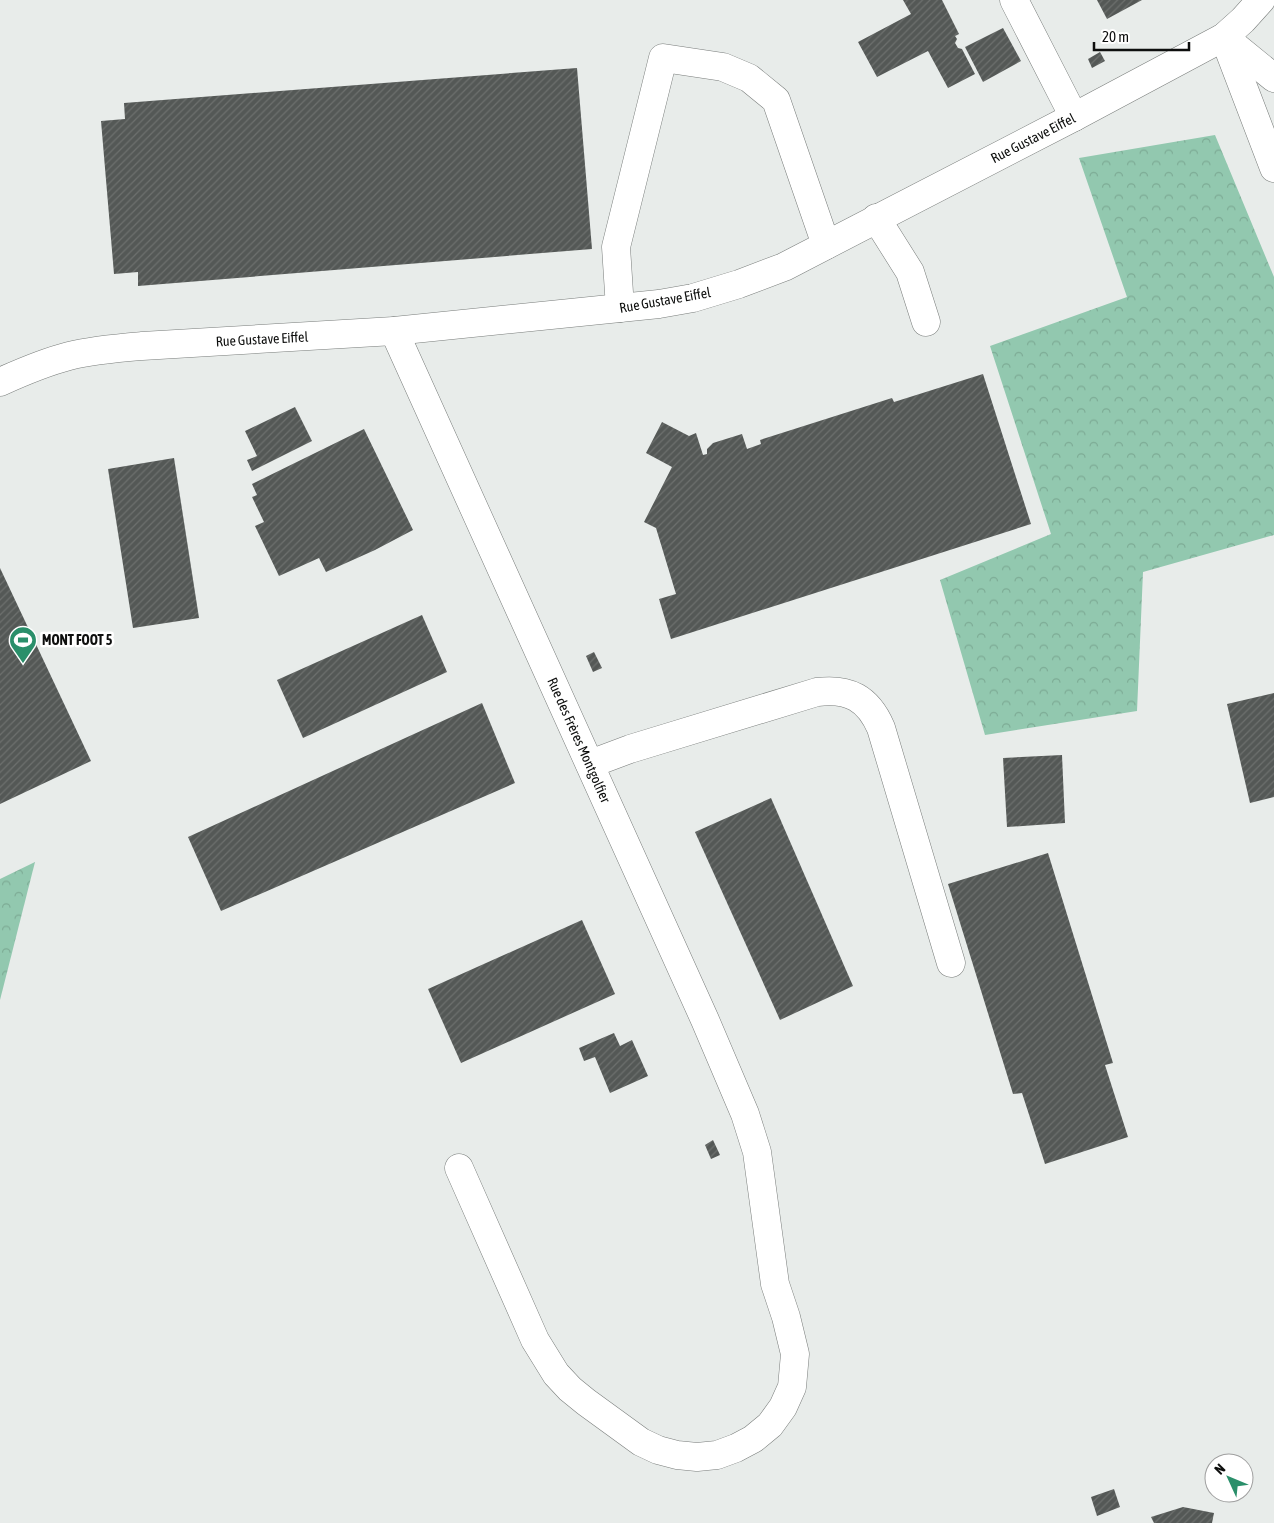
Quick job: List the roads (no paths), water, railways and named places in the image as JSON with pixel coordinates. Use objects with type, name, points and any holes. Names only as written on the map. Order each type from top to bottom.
[{"type":"street","points":[[1014,0],[1074,117]]},
{"type":"street","name":"Rue Gustave Eiffel","points":[[0,382],[69,356],[105,349],[394,331],[660,304],[694,298],[784,267],[1074,117],[1224,37],[1261,0]]},
{"type":"street","points":[[1224,37],[1274,78]]},
{"type":"street","points":[[1224,37],[1274,168]]},
{"type":"street","points":[[620,308],[616,247],[663,58],[723,67],[749,78],[776,100],[826,245]]},
{"type":"street","points":[[876,218],[910,272],[926,322]]},
{"type":"street","name":"Rue des Frères Montgolfier","points":[[394,331],[590,764],[745,1114],[757,1152],[774,1284],[786,1317],[795,1354],[792,1387],[783,1407],[770,1425],[753,1439],[717,1455],[697,1457],[677,1455],[658,1450],[641,1442],[586,1402],[556,1374],[535,1340],[459,1168]]},
{"type":"street","points":[[590,764],[630,749],[817,692],[831,690],[857,697],[868,705],[882,728],[951,963]]},
{"type":"place","name":"MONT FOOT 5","points":[[23,664]]}]
